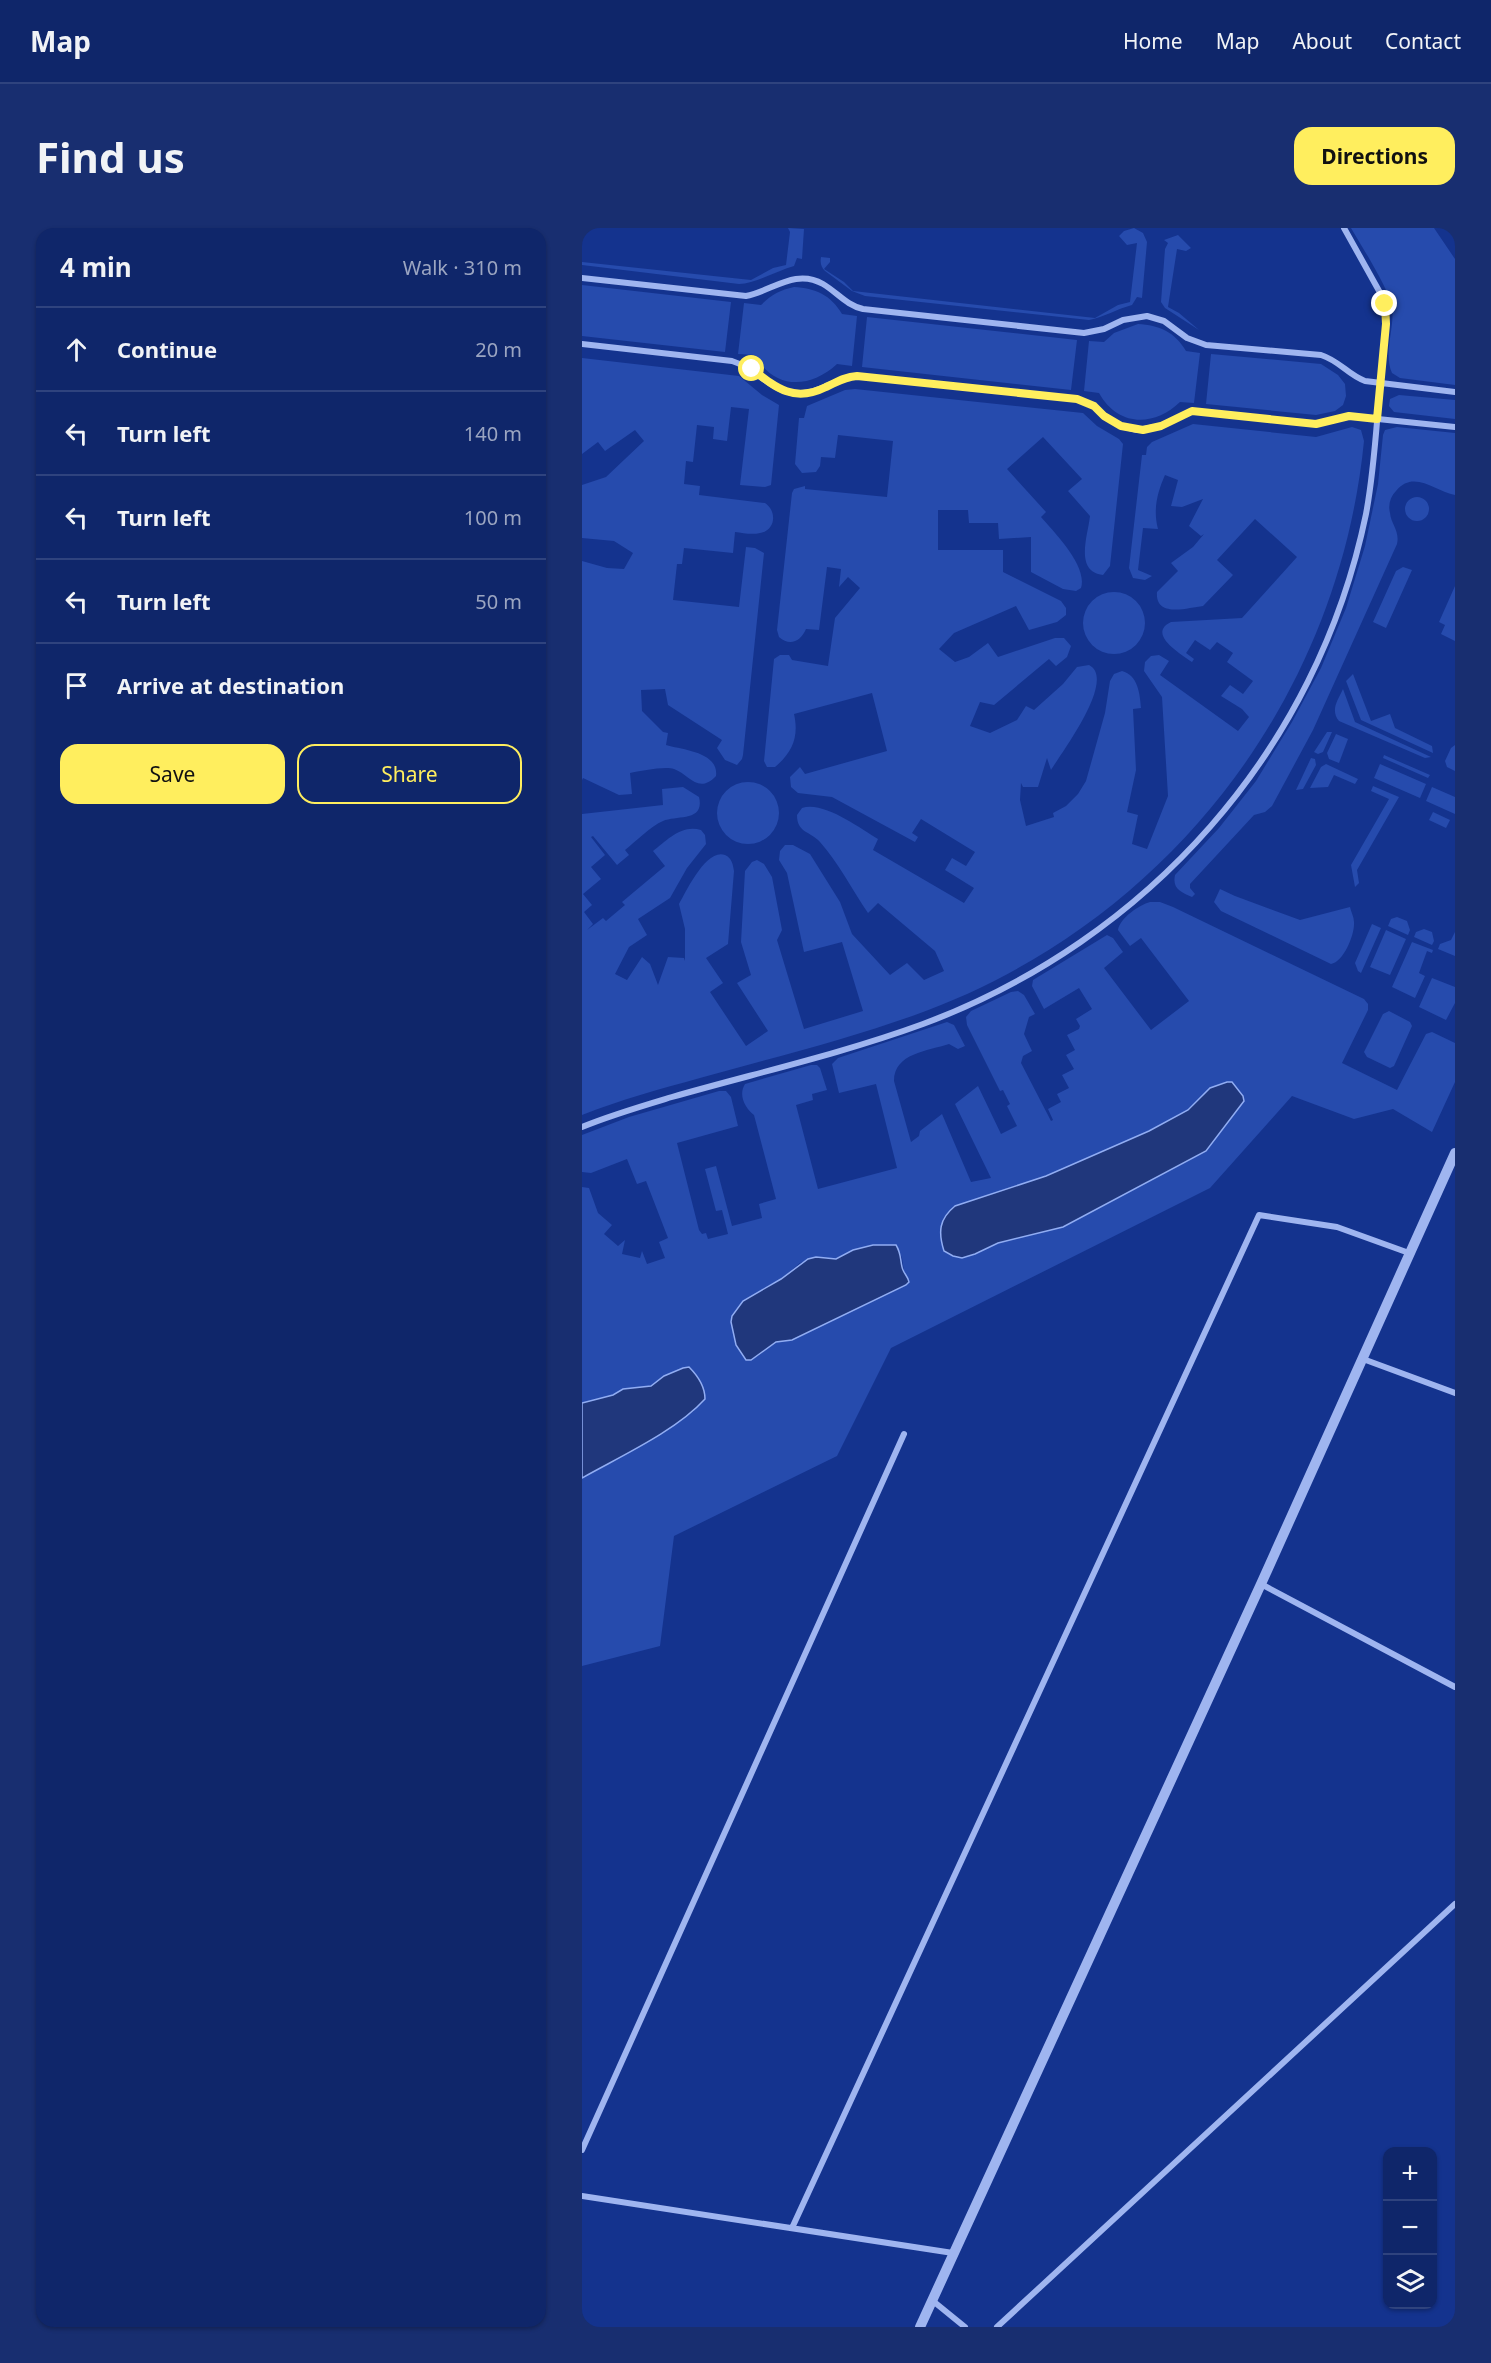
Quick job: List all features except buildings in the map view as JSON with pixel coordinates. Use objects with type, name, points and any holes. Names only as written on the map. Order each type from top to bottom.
[{"type":"street","points":[[582,1127],[678,1096],[878,1039],[955,1011],[1022,979],[1078,945],[1158,882],[1214,824],[1251,777],[1314,665],[1339,606],[1358,545],[1371,483],[1386,324],[1385,304],[1344,228]]},
{"type":"street","points":[[582,278],[746,296],[779,282],[807,279],[821,283],[845,302],[864,309],[1084,333],[1104,329],[1123,320],[1147,316],[1164,321],[1196,343],[1321,355],[1336,361],[1358,378],[1380,384],[1455,392]]},
{"type":"street","points":[[582,344],[732,361],[752,369],[776,388],[795,393],[818,390],[842,378],[857,376],[1077,399],[1094,406],[1104,416],[1121,426],[1137,430],[1161,426],[1192,411],[1316,424],[1349,416],[1455,427]]},
{"type":"street","points":[[920,2327],[1262,1584],[1455,1153]]},
{"type":"street","points":[[792,2228],[1259,1215],[1337,1227],[1409,1253]]},
{"type":"street","points":[[1363,1359],[1455,1393]]},
{"type":"street","points":[[582,2150],[904,1434]]},
{"type":"street","points":[[1262,1584],[1455,1687]]},
{"type":"street","points":[[997,2327],[1455,1904]]},
{"type":"street","points":[[582,2196],[953,2253]]},
{"type":"street","points":[[933,2301],[964,2327]]},
{"type":"shaded area","points":[[788,228],[804,229],[802,259],[797,258],[794,266],[745,283],[582,265],[582,262],[751,280],[773,268],[786,265],[790,232]]},
{"type":"shaded area","points":[[1134,228],[1143,233],[1147,242],[1142,298],[1137,297],[1132,305],[1100,317],[1089,320],[865,296],[852,291],[825,271],[822,266],[821,263],[821,257],[830,258],[830,262],[824,269],[853,291],[1095,318],[1118,305],[1130,302],[1137,243],[1127,245],[1119,236],[1124,231]]},
{"type":"shaded area","points":[[1351,228],[1434,228],[1455,259],[1455,385],[1400,378],[1392,373],[1389,357],[1392,315],[1390,299]]},
{"type":"shaded area","points":[[1178,235],[1191,248],[1186,251],[1177,249],[1168,307],[1199,330],[1165,308],[1161,302],[1165,249],[1168,243],[1164,240]]},
{"type":"shaded area","points":[[582,285],[731,302],[725,352],[582,336]]},
{"type":"shaded area","points":[[794,287],[822,294],[838,307],[842,314],[857,316],[852,366],[837,364],[815,378],[793,382],[772,375],[755,355],[738,354],[744,303],[761,305],[776,293]]},
{"type":"shaded area","points":[[867,317],[1077,340],[1071,390],[862,367]]},
{"type":"shaded area","points":[[1138,324],[1166,331],[1182,344],[1186,351],[1200,353],[1194,403],[1180,402],[1159,416],[1137,420],[1116,412],[1099,393],[1084,391],[1089,341],[1104,342],[1114,333]]},
{"type":"shaded area","points":[[1211,354],[1321,364],[1338,375],[1345,384],[1346,396],[1343,405],[1335,411],[1316,415],[1206,404]]},
{"type":"shaded area","points":[[582,358],[739,376],[762,395],[779,405],[771,485],[765,487],[740,485],[749,409],[731,407],[727,441],[713,439],[714,427],[697,425],[693,462],[686,461],[684,484],[700,486],[699,495],[765,503],[773,515],[772,524],[765,531],[754,534],[735,532],[733,553],[684,548],[682,564],[677,564],[673,600],[739,607],[746,547],[755,548],[764,553],[742,759],[737,765],[725,760],[717,748],[722,740],[668,705],[665,689],[641,690],[642,711],[663,732],[668,733],[666,745],[698,753],[712,762],[716,776],[704,784],[670,768],[630,773],[632,794],[619,795],[583,778],[582,780],[582,561],[607,568],[624,569],[633,553],[614,541],[582,538],[582,485],[606,477],[644,441],[635,430],[605,451],[598,442],[582,454]]},
{"type":"shaded area","points":[[855,389],[1083,413],[1123,444],[1110,566],[1103,575],[1088,567],[1085,552],[1090,516],[1068,491],[1082,479],[1043,437],[1007,469],[1046,512],[1041,517],[1075,560],[1082,579],[1081,588],[1076,591],[1063,589],[1031,572],[1031,537],[999,539],[998,523],[969,523],[968,510],[938,510],[938,550],[1003,550],[1003,572],[1061,601],[1066,608],[1066,615],[1057,622],[1029,630],[1016,606],[954,633],[939,649],[955,662],[969,657],[988,643],[998,657],[1055,638],[1064,638],[1071,646],[1067,657],[1056,666],[1049,659],[994,705],[980,702],[970,726],[990,733],[1017,720],[1026,706],[1034,710],[1063,684],[1077,667],[1089,665],[1096,673],[1096,685],[1085,716],[1051,770],[1047,758],[1038,787],[1023,787],[1021,783],[1020,800],[1026,826],[1054,817],[1053,813],[1066,806],[1078,794],[1086,781],[1105,713],[1110,681],[1114,674],[1122,671],[1132,676],[1140,697],[1141,708],[1133,709],[1136,770],[1127,812],[1138,815],[1132,844],[1147,849],[1168,796],[1162,697],[1144,671],[1145,662],[1151,656],[1159,655],[1169,661],[1160,675],[1238,731],[1249,717],[1242,709],[1221,696],[1230,685],[1243,694],[1253,681],[1227,662],[1233,653],[1217,642],[1210,650],[1195,640],[1186,653],[1194,659],[1192,662],[1168,644],[1162,632],[1164,627],[1171,622],[1242,618],[1297,557],[1255,519],[1217,560],[1233,575],[1203,606],[1173,610],[1161,605],[1157,592],[1178,571],[1171,563],[1193,547],[1204,534],[1201,536],[1189,526],[1203,499],[1182,507],[1171,506],[1178,480],[1165,475],[1157,502],[1158,529],[1143,528],[1138,570],[1152,576],[1145,580],[1133,578],[1129,568],[1142,455],[1146,455],[1147,447],[1152,442],[1193,424],[1316,437],[1352,427],[1361,430],[1364,441],[1347,538],[1318,629],[1276,715],[1223,793],[1159,864],[1086,925],[1004,976],[915,1015],[835,1041],[640,1095],[582,1115],[582,814],[663,805],[662,789],[683,787],[699,797],[700,805],[694,814],[669,819],[653,827],[625,850],[629,855],[617,865],[593,836],[591,837],[605,855],[591,867],[601,879],[583,894],[592,905],[584,912],[593,924],[587,930],[603,918],[606,921],[625,905],[622,902],[665,866],[653,851],[681,831],[701,830],[705,835],[706,844],[687,868],[670,898],[638,919],[647,935],[629,947],[615,974],[627,980],[642,957],[650,964],[658,985],[668,957],[684,958],[685,961],[685,929],[679,904],[704,864],[718,855],[727,856],[733,864],[734,871],[728,944],[706,958],[723,983],[710,992],[746,1046],[768,1031],[737,983],[751,975],[741,942],[745,871],[752,862],[757,860],[764,864],[772,877],[782,930],[777,940],[804,1029],[863,1011],[842,942],[804,952],[787,873],[779,860],[780,851],[785,845],[793,845],[810,854],[840,902],[852,934],[890,975],[907,963],[924,980],[944,971],[935,951],[878,903],[868,913],[827,850],[799,825],[797,815],[802,808],[820,808],[878,839],[873,850],[964,903],[974,888],[945,870],[952,858],[966,866],[975,852],[921,819],[912,833],[918,837],[915,842],[832,797],[798,793],[791,787],[790,777],[800,767],[805,774],[887,751],[872,693],[794,714],[796,729],[790,749],[775,767],[767,767],[764,761],[774,659],[780,655],[789,655],[792,660],[828,666],[835,618],[860,588],[848,577],[839,587],[841,569],[827,567],[819,630],[806,629],[801,637],[791,642],[779,637],[777,630],[792,493],[794,489],[805,486],[805,489],[887,497],[893,441],[838,435],[835,458],[821,457],[820,466],[816,472],[802,473],[795,464],[799,418],[804,418],[807,406],[845,390]]},
{"type":"shaded area","points":[[1399,395],[1455,400],[1455,419],[1394,412],[1389,406],[1390,399]]},
{"type":"shaded area","points":[[1397,427],[1455,433],[1455,495],[1425,484],[1410,482],[1403,485],[1392,496],[1389,510],[1397,535],[1397,544],[1313,730],[1272,806],[1265,812],[1254,815],[1190,884],[1195,894],[1192,897],[1176,887],[1175,875],[1219,828],[1256,781],[1321,668],[1346,608],[1365,546],[1378,484],[1383,435],[1385,430]]},
{"type":"shaded area","points":[[1417,497],[1426,500],[1429,509],[1426,518],[1417,521],[1408,518],[1405,509],[1408,500]]},
{"type":"shaded area","points":[[1403,567],[1412,570],[1386,628],[1373,622],[1396,571]]},
{"type":"shaded area","points":[[1455,586],[1455,641],[1441,634],[1445,625],[1439,622]]},
{"type":"shaded area","points":[[1108,592],[1120,592],[1136,601],[1143,611],[1145,623],[1143,635],[1136,645],[1120,654],[1108,654],[1097,649],[1088,640],[1083,629],[1083,617],[1088,606],[1097,597]]},
{"type":"shaded area","points":[[1353,674],[1371,721],[1390,714],[1395,728],[1432,746],[1433,753],[1361,720],[1346,681]]},
{"type":"shaded area","points":[[1343,689],[1355,722],[1431,757],[1425,758],[1339,721],[1335,709]]},
{"type":"shaded area","points":[[1327,732],[1332,732],[1323,752],[1318,754],[1314,752]]},
{"type":"shaded area","points":[[1336,734],[1348,739],[1339,763],[1329,759],[1327,753]]},
{"type":"shaded area","points":[[1455,745],[1455,771],[1447,767],[1445,761],[1451,748]]},
{"type":"shaded area","points":[[1384,755],[1430,775],[1428,778],[1383,758]]},
{"type":"shaded area","points":[[1311,758],[1315,759],[1316,765],[1303,789],[1296,790]]},
{"type":"shaded area","points":[[1326,764],[1358,779],[1355,784],[1334,775],[1328,787],[1310,788],[1321,767]]},
{"type":"shaded area","points":[[1380,764],[1426,784],[1420,798],[1374,778]]},
{"type":"shaded area","points":[[742,782],[754,782],[770,791],[777,801],[779,813],[777,825],[770,835],[754,844],[742,844],[731,839],[722,830],[717,819],[717,807],[722,796],[731,787]]},
{"type":"shaded area","points":[[1373,786],[1399,797],[1357,870],[1359,883],[1355,887],[1351,865],[1389,799],[1371,791]]},
{"type":"shaded area","points":[[1432,787],[1455,797],[1455,814],[1426,801]]},
{"type":"shaded area","points":[[1433,812],[1450,820],[1446,828],[1429,820]]},
{"type":"shaded area","points":[[1220,889],[1300,920],[1350,907],[1354,918],[1351,940],[1340,958],[1331,964],[1221,911],[1214,902]]},
{"type":"shaded area","points":[[1160,902],[1173,907],[1364,999],[1368,1004],[1368,1010],[1342,1063],[1397,1090],[1426,1034],[1432,1032],[1455,1043],[1455,1082],[1432,1132],[1393,1109],[1354,1119],[1292,1096],[1210,1188],[891,1348],[837,1456],[674,1536],[660,1646],[582,1666],[582,1478],[638,1447],[694,1411],[683,1368],[664,1376],[651,1386],[623,1389],[613,1395],[582,1403],[582,1187],[589,1188],[598,1213],[612,1225],[604,1234],[618,1246],[625,1240],[622,1254],[640,1258],[642,1251],[647,1264],[665,1258],[659,1242],[668,1238],[646,1181],[637,1184],[627,1159],[591,1173],[582,1172],[582,1135],[629,1117],[719,1091],[726,1091],[731,1097],[738,1126],[677,1143],[699,1230],[702,1234],[706,1233],[708,1239],[728,1234],[722,1210],[716,1211],[705,1169],[716,1166],[732,1226],[762,1218],[759,1204],[776,1199],[754,1115],[744,1101],[742,1092],[745,1084],[811,1065],[817,1065],[820,1068],[827,1090],[812,1094],[813,1100],[796,1105],[818,1189],[897,1168],[876,1084],[839,1093],[832,1064],[838,1058],[947,1022],[954,1025],[965,1046],[958,1049],[949,1044],[922,1051],[906,1059],[896,1072],[894,1081],[911,1142],[919,1136],[920,1131],[942,1114],[971,1182],[991,1178],[955,1104],[978,1086],[1001,1134],[1017,1126],[1007,1106],[1010,1104],[1003,1090],[1000,1091],[967,1025],[966,1017],[971,1011],[1011,992],[1018,991],[1024,995],[1035,1014],[1029,1017],[1024,1034],[1032,1051],[1023,1056],[1021,1063],[1051,1121],[1053,1120],[1048,1109],[1061,1102],[1057,1094],[1069,1088],[1062,1075],[1074,1069],[1066,1055],[1075,1050],[1067,1035],[1079,1029],[1080,1026],[1076,1019],[1092,1009],[1079,988],[1044,1009],[1032,986],[1033,980],[1107,935],[1113,938],[1123,952],[1104,968],[1151,1030],[1189,1001],[1141,938],[1130,946],[1118,930],[1126,917],[1146,904]],"holes":[[[1223,1083],[1244,1101],[1206,1151],[1063,1227],[998,1243],[962,1258],[955,1206],[1046,1176],[1149,1131],[1188,1110],[1210,1088]],[[873,1245],[896,1245],[902,1258],[904,1271],[845,1314],[792,1340],[775,1342],[758,1356],[746,1360],[768,1286],[781,1279],[800,1263],[816,1257],[836,1259],[853,1250]]]},
{"type":"shaded area","points":[[1397,917],[1407,921],[1410,930],[1408,935],[1388,926],[1391,919]]},
{"type":"shaded area","points":[[1372,924],[1381,928],[1361,973],[1355,963]]},
{"type":"shaded area","points":[[1424,929],[1432,932],[1434,941],[1432,945],[1414,937],[1416,932]]},
{"type":"shaded area","points":[[1386,930],[1406,939],[1390,975],[1370,967]]},
{"type":"shaded area","points":[[1455,932],[1455,956],[1438,949],[1440,944],[1451,940]]},
{"type":"shaded area","points":[[1412,942],[1433,950],[1432,953],[1427,951],[1419,973],[1425,976],[1415,998],[1392,987]]},
{"type":"shaded area","points":[[1432,978],[1455,987],[1455,1003],[1446,1020],[1419,1007]]},
{"type":"shaded area","points":[[1389,1011],[1410,1022],[1412,1026],[1394,1066],[1390,1068],[1367,1057],[1364,1052],[1383,1014]]},
{"type":"shaded area","points":[[1232,1082],[1243,1096],[1244,1101],[1206,1151],[1063,1227],[998,1243],[962,1258],[944,1251],[941,1226],[955,1206],[1046,1176],[1149,1131],[1188,1110],[1210,1088]]},
{"type":"shaded area","points":[[873,1245],[896,1245],[909,1282],[906,1285],[792,1340],[776,1342],[751,1360],[746,1360],[736,1345],[731,1322],[732,1316],[743,1301],[781,1279],[808,1259],[816,1257],[836,1259],[853,1250]]},
{"type":"shaded area","points":[[689,1367],[704,1390],[705,1399],[693,1411],[664,1432],[582,1478],[582,1403],[613,1395],[623,1389],[651,1386],[664,1376]]},
{"type":"route","points":[[752,369],[776,388],[785,392],[802,394],[818,390],[842,378],[857,376],[1077,399],[1094,406],[1112,422],[1137,430],[1161,426],[1192,411],[1316,424],[1349,416],[1377,419],[1386,324],[1385,304]]}]
